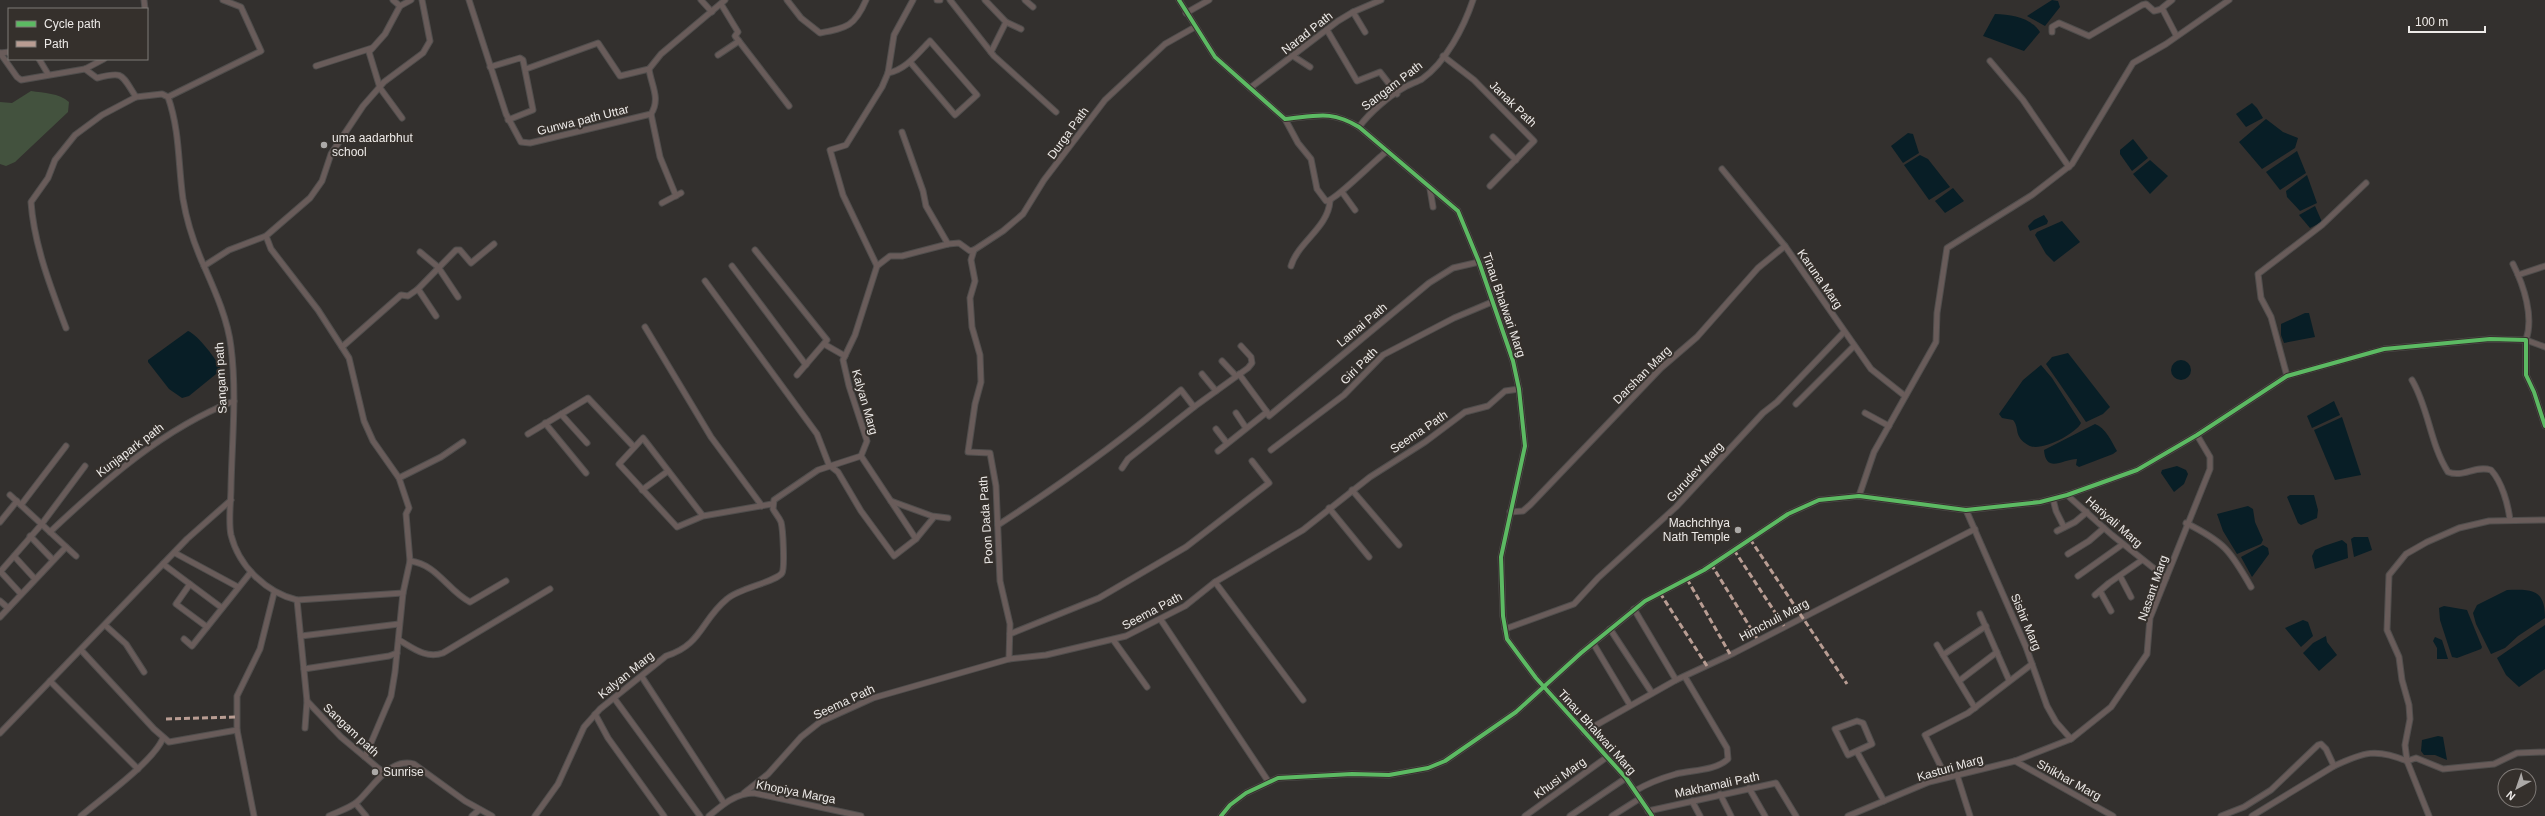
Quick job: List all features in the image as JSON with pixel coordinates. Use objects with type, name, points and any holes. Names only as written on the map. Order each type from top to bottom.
[{"type":"street","points":[[66,328],[48,278],[32,215],[31,202],[48,178],[55,160],[75,135],[102,115],[136,97],[162,94],[168,97],[261,51],[241,7],[223,0]]},
{"type":"street","points":[[393,0],[400,6]]},
{"type":"street","points":[[402,118],[380,88],[369,52],[385,34],[400,6],[411,0]]},
{"type":"street","points":[[204,266],[229,250],[266,236],[310,198],[322,181],[330,154],[354,118],[380,88],[423,53],[430,41],[422,0]]},
{"type":"street","name":"Gunwa path Uttar","points":[[468,0],[508,120],[521,142],[530,143],[651,114]]},
{"type":"street","points":[[701,0],[712,12]]},
{"type":"street","points":[[526,69],[598,43],[620,76],[649,69],[661,54],[725,0]]},
{"type":"street","points":[[787,0],[801,18],[820,33],[850,25],[861,14],[865,0]]},
{"type":"street","points":[[912,0],[894,35],[888,73],[863,119],[846,144],[830,150],[843,195],[877,266],[890,256],[902,256],[948,244],[958,243],[970,251],[974,250]]},
{"type":"street","points":[[950,0],[991,52],[1056,112]]},
{"type":"street","points":[[985,0],[1006,22],[1021,29]]},
{"type":"street","points":[[1025,0],[1033,7]]},
{"type":"street","points":[[1179,0],[1215,57],[1286,119],[1298,142],[1311,159],[1319,194],[1323,199],[1330,201]]},
{"type":"street","points":[[1186,13],[1208,0]]},
{"type":"street","name":"Narad Path","points":[[1250,88],[1353,12],[1369,2],[1381,0]]},
{"type":"street","name":"Sangam Path","points":[[1359,127],[1367,116],[1404,87],[1422,79],[1443,56],[1468,13],[1473,0]]},
{"type":"street","points":[[2052,32],[2052,28],[2059,23],[2089,36],[2142,5],[2146,4],[2154,11],[2162,9],[2172,0]]},
{"type":"street","points":[[1859,496],[1874,452],[1936,342],[1937,313],[1947,248],[2032,195],[2069,167],[2108,107],[2133,63],[2229,0]]},
{"type":"street","points":[[721,4],[738,32],[735,36],[789,106]]},
{"type":"street","points":[[2162,9],[2176,35]]},
{"type":"street","points":[[1353,12],[1365,32]]},
{"type":"street","points":[[991,52],[1006,22]]},
{"type":"street","name":"Durga Path","points":[[974,250],[1003,232],[1023,214],[1044,180],[1105,100],[1165,44],[1195,27]]},
{"type":"street","points":[[1327,30],[1357,81],[1380,72],[1397,94]]},
{"type":"street","points":[[718,55],[739,41]]},
{"type":"street","points":[[888,73],[898,71],[910,62],[930,41],[977,95],[955,115],[910,62]]},
{"type":"street","points":[[316,66],[373,47]]},
{"type":"street","points":[[0,53],[18,79],[85,69],[102,60]]},
{"type":"street","points":[[1293,56],[1310,67]]},
{"type":"street","name":"Janak Path","points":[[1443,56],[1464,73],[1533,137],[1533,145],[1490,186]]},
{"type":"street","points":[[490,67],[520,58],[526,69],[533,110],[508,120]]},
{"type":"street","points":[[40,60],[48,74]]},
{"type":"street","points":[[1990,61],[2023,100],[2069,167]]},
{"type":"street","points":[[85,69],[97,78],[113,73],[118,74],[136,97]]},
{"type":"street","points":[[649,69],[654,87],[656,106],[651,114],[660,157],[679,194],[662,203]]},
{"type":"street","name":"Sangam path","points":[[168,97],[177,128],[187,217],[191,235],[215,291],[231,346],[234,401],[231,535],[243,563],[251,572],[274,593],[297,600],[307,701],[340,737],[384,774]]},
{"type":"street","name":"Tinau Bhalwari Marg","points":[[1286,119],[1335,115],[1359,127],[1386,152],[1458,211],[1480,262],[1492,302],[1513,361],[1519,389],[1525,446],[1501,558],[1505,629],[1507,639],[1519,657],[1544,687],[1626,778],[1652,816]]},
{"type":"street","points":[[902,132],[923,191],[926,206],[948,244]]},
{"type":"street","points":[[1493,137],[1516,160]]},
{"type":"street","points":[[1291,266],[1297,253],[1328,214],[1330,201],[1386,152]]},
{"type":"street","name":"Karuna Marg","points":[[1722,170],[1785,246],[1854,346],[1881,379],[1905,396]]},
{"type":"street","points":[[2287,376],[2271,317],[2261,298],[2258,274],[2322,225],[2366,183]]},
{"type":"street","points":[[1430,189],[1433,207]]},
{"type":"street","points":[[1342,192],[1355,210]]},
{"type":"street","points":[[266,236],[274,254],[318,310],[342,347],[352,366],[364,421],[373,441],[399,478],[409,508],[406,514],[410,561],[403,593],[399,640],[390,696],[365,757]]},
{"type":"street","points":[[342,347],[401,295],[408,296],[418,289],[438,267],[458,250],[470,262],[474,262],[494,244]]},
{"type":"street","name":"Darshan Marg","points":[[1510,512],[1524,511],[1661,368],[1697,337],[1758,268],[1785,246]]},
{"type":"street","points":[[755,250],[827,340],[797,375]]},
{"type":"street","name":"Poon Dada Path","points":[[974,250],[971,260],[975,281],[970,298],[972,327],[980,355],[981,382],[975,404],[968,452],[990,453],[996,486],[1000,581],[1010,624],[1009,659]]},
{"type":"street","points":[[420,252],[438,267],[458,296]]},
{"type":"street","name":"Lamai Path","points":[[1267,412],[1269,416],[1428,283],[1453,268],[1480,262]]},
{"type":"street","points":[[2513,264],[2518,274],[2526,300],[2529,328],[2526,340],[2526,375],[2534,392],[2545,426]]},
{"type":"street","points":[[732,266],[806,365]]},
{"type":"street","name":"Kalyan Marg","points":[[861,456],[867,442],[849,386],[843,360],[855,335],[877,266]]},
{"type":"street","points":[[2518,274],[2545,266]]},
{"type":"street","points":[[705,281],[817,434],[830,465],[838,472],[861,511],[894,556],[916,539],[934,516]]},
{"type":"street","points":[[418,289],[436,316]]},
{"type":"street","name":"Giri Path","points":[[1271,450],[1344,395],[1383,355],[1454,318],[1492,302]]},
{"type":"street","points":[[645,327],[712,437],[762,506]]},
{"type":"street","name":"Gurudev Marg","points":[[1505,629],[1574,604],[1598,578],[1676,507],[1763,413],[1777,402],[1844,332]]},
{"type":"street","points":[[1222,816],[1239,798],[1268,781],[1278,778],[1329,775],[1389,775],[1428,768],[1444,761],[1508,718],[1634,609],[1743,545],[1788,514],[1819,500],[1859,496],[1966,510],[2013,506],[2052,499],[2137,470],[2197,435],[2287,376],[2384,349],[2490,339],[2526,340],[2545,347]]},
{"type":"street","points":[[824,344],[844,356]]},
{"type":"street","points":[[1122,468],[1128,459],[1252,363],[1251,357],[1241,346]]},
{"type":"street","points":[[1796,404],[1854,346]]},
{"type":"street","points":[[1218,451],[1226,442],[1267,412],[1238,375],[1222,361]]},
{"type":"street","points":[[1202,374],[1216,391]]},
{"type":"street","points":[[2412,380],[2422,401],[2440,455],[2448,472],[2456,475],[2472,470],[2491,470],[2497,476],[2510,520]]},
{"type":"street","name":"Seema Path","points":[[744,793],[768,774],[801,737],[820,722],[873,698],[1009,659],[1046,655],[1114,640],[1161,620],[1185,606],[1215,582],[1303,530],[1352,490],[1400,456],[1425,442],[1465,412],[1488,406],[1505,391],[1519,389]]},
{"type":"street","points":[[998,525],[1068,480],[1133,432],[1181,390],[1194,408]]},
{"type":"street","points":[[528,434],[588,398],[634,447]]},
{"type":"street","name":"Kunjapark path","points":[[50,532],[99,486],[174,430],[207,411],[234,401]]},
{"type":"street","points":[[1236,413],[1246,428]]},
{"type":"street","points":[[1865,413],[1889,426]]},
{"type":"street","points":[[561,414],[586,443]]},
{"type":"street","points":[[545,424],[586,473]]},
{"type":"street","points":[[1216,429],[1226,442]]},
{"type":"street","name":"Nasant Marg","points":[[2015,761],[2071,739],[2111,707],[2148,654],[2150,618],[2211,464],[2210,457],[2197,435]]},
{"type":"street","points":[[702,516],[643,438],[619,464],[678,527],[702,516],[772,504],[774,500],[806,477],[830,465],[861,456],[916,539]]},
{"type":"street","points":[[399,478],[441,457],[463,442]]},
{"type":"street","points":[[0,522],[19,503],[66,446]]},
{"type":"street","points":[[1010,634],[1099,598],[1186,547],[1270,483],[1252,461]]},
{"type":"street","points":[[21,594],[0,571],[41,525],[84,466]]},
{"type":"street","points":[[642,490],[668,471]]},
{"type":"street","points":[[1352,490],[1399,545]]},
{"type":"street","points":[[10,495],[76,556]]},
{"type":"street","name":"Hariyali Marg","points":[[2067,495],[2142,560],[2166,578]]},
{"type":"street","points":[[2052,499],[2064,527]]},
{"type":"street","points":[[0,732],[163,564],[231,500]]},
{"type":"street","points":[[891,501],[934,516],[948,518]]},
{"type":"street","name":"Kalyan Marg","points":[[535,816],[558,784],[584,727],[596,714],[666,656],[679,652],[692,643],[710,616],[726,599],[743,588],[774,579],[781,574],[785,566],[781,522],[772,504]]},
{"type":"street","points":[[1329,508],[1369,557]]},
{"type":"street","name":"Sishir Marg","points":[[1966,510],[2032,664],[2047,706],[2056,722],[2071,739]]},
{"type":"street","points":[[2057,531],[2087,512]]},
{"type":"street","points":[[2429,816],[2407,761],[2405,745],[2410,719],[2409,705],[2402,680],[2399,657],[2387,630],[2389,575],[2406,554],[2427,542],[2459,528],[2489,521],[2545,520]]},
{"type":"street","points":[[2186,524],[2216,538],[2227,547],[2251,587]]},
{"type":"street","points":[[2068,554],[2089,542],[2104,528]]},
{"type":"street","name":"Himchuli Marg","points":[[1584,732],[1676,680],[1685,677],[1975,529]]},
{"type":"street","points":[[30,536],[53,560]]},
{"type":"street","points":[[2078,576],[2123,544]]},
{"type":"street","points":[[0,617],[66,547]]},
{"type":"street","points":[[175,553],[238,587]]},
{"type":"street","points":[[14,556],[35,579]]},
{"type":"street","points":[[2095,595],[2142,560]]},
{"type":"street","points":[[410,561],[424,564],[432,569],[470,602],[506,581]]},
{"type":"street","points":[[163,564],[222,608]]},
{"type":"street","points":[[184,640],[192,646],[251,572]]},
{"type":"street","points":[[2120,576],[2131,597]]},
{"type":"street","points":[[1215,582],[1303,700]]},
{"type":"street","points":[[190,584],[176,604],[207,627]]},
{"type":"street","points":[[399,640],[424,654],[434,656],[443,654],[550,590]]},
{"type":"street","points":[[2100,591],[2111,612]]},
{"type":"street","points":[[254,816],[237,730],[237,696],[260,649],[274,593]]},
{"type":"street","points":[[297,600],[403,593]]},
{"type":"street","points":[[0,601],[8,608]]},
{"type":"street","points":[[1634,609],[1676,680]]},
{"type":"street","points":[[1980,614],[2009,680]]},
{"type":"street","points":[[1161,620],[1268,781]]},
{"type":"street","points":[[301,636],[400,624]]},
{"type":"street","points":[[105,625],[126,644],[144,672]]},
{"type":"street","points":[[1943,655],[1986,626]]},
{"type":"street","points":[[1610,629],[1652,693]]},
{"type":"street","points":[[1114,640],[1147,687]]},
{"type":"street","points":[[1593,643],[1630,705]]},
{"type":"street","points":[[1937,646],[1974,708]]},
{"type":"street","points":[[81,650],[163,738],[173,743],[237,730]]},
{"type":"street","points":[[1959,681],[1997,652]]},
{"type":"street","points":[[304,669],[389,656],[397,653]]},
{"type":"street","points":[[1946,777],[1925,735],[1974,708],[2032,664]]},
{"type":"street","points":[[642,677],[724,803]]},
{"type":"street","points":[[1635,791],[1646,784],[1675,774],[1715,766],[1728,759],[1728,748],[1685,677]]},
{"type":"street","points":[[50,681],[138,769]]},
{"type":"street","points":[[614,698],[700,816]]},
{"type":"street","points":[[305,728],[307,701]]},
{"type":"street","points":[[596,714],[608,738],[664,816]]},
{"type":"street","points":[[1857,721],[1863,723],[1872,744],[1857,752],[1849,755],[1846,753],[1835,730],[1837,728],[1857,721]]},
{"type":"street","points":[[81,816],[138,769],[158,748],[163,738]]},
{"type":"street","points":[[2221,816],[2244,807],[2271,790],[2318,745],[2321,744],[2326,749],[2334,766]]},
{"type":"street","points":[[1857,752],[1884,801]]},
{"type":"street","points":[[2252,816],[2334,766],[2360,754],[2375,752],[2389,754],[2407,761],[2416,758],[2443,769],[2494,764],[2517,753],[2545,752]]},
{"type":"street","name":"Khusi Marg","points":[[1524,816],[1607,757]]},
{"type":"street","name":"Kasturi Marg","points":[[1848,816],[1946,777],[2015,761]]},
{"type":"street","name":"Shikhar Marg","points":[[2015,761],[2113,816]]},
{"type":"street","points":[[329,816],[356,804],[384,774],[404,763],[414,764],[479,810],[492,816]]},
{"type":"street","points":[[1957,775],[1970,816]]},
{"type":"street","points":[[1570,816],[1626,778]]},
{"type":"street","name":"Makhamali Path","points":[[1648,811],[1720,794],[1776,783],[1796,816]]},
{"type":"street","points":[[1749,788],[1765,816]]},
{"type":"street","name":"Khopiya Marga","points":[[709,816],[724,803],[744,793],[783,798],[861,816]]},
{"type":"street","points":[[1720,794],[1731,816]]},
{"type":"street","points":[[1612,816],[1639,799]]},
{"type":"street","points":[[1692,801],[1700,816]]},
{"type":"street","points":[[356,804],[366,816]]},
{"type":"street","points":[[472,816],[479,810]]},
{"type":"green space","points":[[31,91],[51,94],[65,99],[69,102],[68,112],[15,162],[6,166],[0,164],[0,102],[12,103]]},
{"type":"water","points":[[2052,0],[2058,1],[2060,7],[2045,26],[2027,16]]},
{"type":"water","points":[[1995,14],[2014,16],[2026,20],[2040,32],[2024,51],[1983,36]]},
{"type":"water","points":[[2252,103],[2263,118],[2246,127],[2236,114]]},
{"type":"water","points":[[2266,119],[2283,132],[2298,138],[2295,148],[2262,169],[2239,142]]},
{"type":"water","points":[[1908,133],[1913,134],[1919,153],[1903,163],[1891,146]]},
{"type":"water","points":[[2133,139],[2148,158],[2132,171],[2120,154],[2120,150]]},
{"type":"water","points":[[2297,151],[2306,173],[2280,190],[2266,172]]},
{"type":"water","points":[[1920,155],[1928,159],[1950,187],[1929,200],[1904,165]]},
{"type":"water","points":[[2150,160],[2168,176],[2150,194],[2133,174]]},
{"type":"water","points":[[2307,175],[2317,203],[2300,211],[2287,197],[2286,191]]},
{"type":"water","points":[[1953,188],[1964,201],[1945,213],[1935,201]]},
{"type":"water","points":[[2315,206],[2322,222],[2310,228],[2299,215]]},
{"type":"water","points":[[2044,215],[2048,221],[2047,224],[2030,231],[2028,226],[2034,220]]},
{"type":"water","points":[[2062,221],[2080,242],[2054,262],[2046,254],[2035,235],[2037,232]]},
{"type":"water","points":[[2305,313],[2309,313],[2315,337],[2284,343],[2281,335],[2281,324]]},
{"type":"water","points":[[188,331],[197,337],[207,348],[221,370],[189,396],[182,398],[169,389],[148,360]]},
{"type":"water","points":[[2068,353],[2110,407],[2103,414],[2086,422],[2046,364],[2052,357]]},
{"type":"water","points":[[2181,360],[2188,363],[2191,370],[2188,377],[2181,380],[2174,377],[2171,370],[2174,363]]},
{"type":"water","points":[[2041,365],[2052,378],[2081,423],[2072,432],[2057,441],[2033,447],[2023,442],[2020,438],[2013,420],[2002,418],[1999,414],[2023,380]]},
{"type":"water","points":[[2334,401],[2340,415],[2312,428],[2307,416]]},
{"type":"water","points":[[2342,417],[2361,475],[2335,480],[2314,430]]},
{"type":"water","points":[[2095,424],[2105,431],[2117,451],[2113,454],[2079,467],[2076,465],[2077,459],[2056,464],[2048,462],[2045,457],[2044,450]]},
{"type":"water","points":[[2177,466],[2186,470],[2188,474],[2184,484],[2174,492],[2161,473],[2162,470]]},
{"type":"water","points":[[2290,495],[2314,495],[2318,510],[2317,518],[2301,525],[2298,523],[2287,497]]},
{"type":"water","points":[[2248,506],[2253,509],[2255,522],[2263,540],[2261,544],[2237,554],[2223,531],[2217,514]]},
{"type":"water","points":[[2354,537],[2368,537],[2372,550],[2354,557],[2351,539]]},
{"type":"water","points":[[2342,540],[2347,544],[2348,558],[2315,569],[2312,556],[2315,550]]},
{"type":"water","points":[[2263,545],[2268,548],[2269,554],[2252,577],[2241,557]]},
{"type":"water","points":[[2507,590],[2530,591],[2540,596],[2543,601],[2545,618],[2518,636],[2505,648],[2491,654],[2476,624],[2473,613],[2477,605]]},
{"type":"water","points":[[2444,606],[2467,610],[2482,647],[2481,649],[2457,658],[2452,657],[2440,620],[2439,608]]},
{"type":"water","points":[[2303,620],[2308,622],[2313,636],[2301,647],[2285,628]]},
{"type":"water","points":[[2545,625],[2545,669],[2519,687],[2506,675],[2497,658]]},
{"type":"water","points":[[2326,636],[2327,642],[2337,655],[2319,671],[2303,653],[2313,643]]},
{"type":"water","points":[[2435,637],[2442,640],[2448,659],[2437,659],[2437,648],[2433,641]]},
{"type":"water","points":[[2438,736],[2443,737],[2447,760],[2435,755],[2424,755],[2421,751],[2422,740]]},
{"type":"marked path","points":[[1750,539],[1847,684]]},
{"type":"marked path","points":[[1734,550],[1784,626]]},
{"type":"marked path","points":[[1711,564],[1758,640]]},
{"type":"marked path","points":[[1687,579],[1730,654]]},
{"type":"marked path","points":[[1660,593],[1707,666]]},
{"type":"marked path","points":[[166,719],[236,717]]},
{"type":"cycle path","points":[[1179,0],[1215,57],[1285,119],[1332,116],[1359,127],[1458,211],[1479,262],[1513,361],[1519,389],[1525,446],[1501,557],[1503,616],[1507,639],[1536,678],[1626,778],[1652,816]]},
{"type":"cycle path","points":[[1221,816],[1230,805],[1246,793],[1278,778],[1352,774],[1389,775],[1428,768],[1445,761],[1516,712],[1581,653],[1645,601],[1704,570],[1788,514],[1819,500],[1859,496],[1966,510],[2040,502],[2067,495],[2137,470],[2197,435],[2287,376],[2384,349],[2490,339],[2526,340],[2526,375],[2534,392],[2545,426]]},
{"type":"place","name":"uma aadarbhut school","points":[[324,145]]},
{"type":"place","name":"Machchhya Nath Temple","points":[[1738,530]]},
{"type":"place","name":"Sunrise","points":[[375,772]]}]
